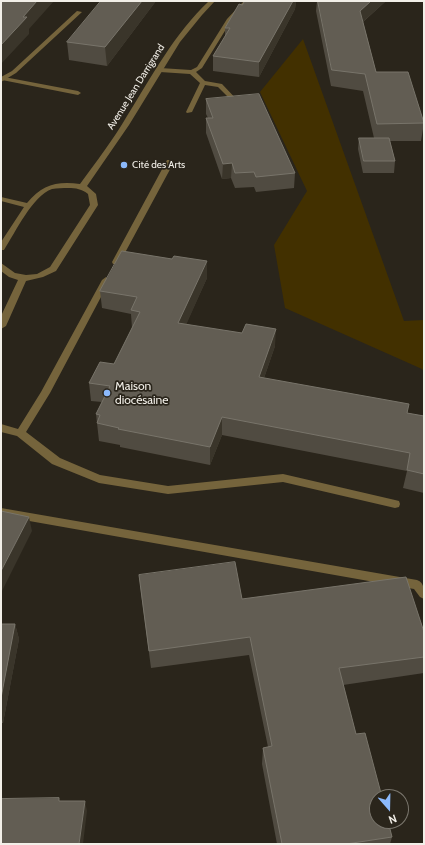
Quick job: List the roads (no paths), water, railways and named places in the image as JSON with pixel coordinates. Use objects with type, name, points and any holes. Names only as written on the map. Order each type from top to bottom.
[{"type":"street","name":"Avenue Jean Darrigrand","points":[[82,187],[113,145],[193,21],[212,1]]},
{"type":"street","points":[[160,70],[192,72],[199,68],[229,20],[246,1]]},
{"type":"street","points":[[3,80],[79,12]]},
{"type":"street","points":[[192,72],[203,83],[220,85],[238,104]]},
{"type":"street","points":[[3,80],[78,93]]},
{"type":"street","points":[[190,112],[203,83]]},
{"type":"street","points":[[20,433],[45,393],[170,162]]},
{"type":"street","points":[[1,248],[36,196],[48,188],[82,187],[92,192],[95,197],[94,205],[53,269],[46,274],[23,278],[12,275],[1,266]]},
{"type":"street","points":[[1,200],[29,206]]},
{"type":"street","points":[[1,326],[23,278]]},
{"type":"street","points":[[1,428],[20,433],[56,461],[99,479],[168,490],[283,478],[395,504]]},
{"type":"street","points":[[1,512],[417,584],[424,594]]},
{"type":"place","name":"Cité des Arts","points":[[124,165]]},
{"type":"place","name":"Maison diocésaine","points":[[107,393]]}]
